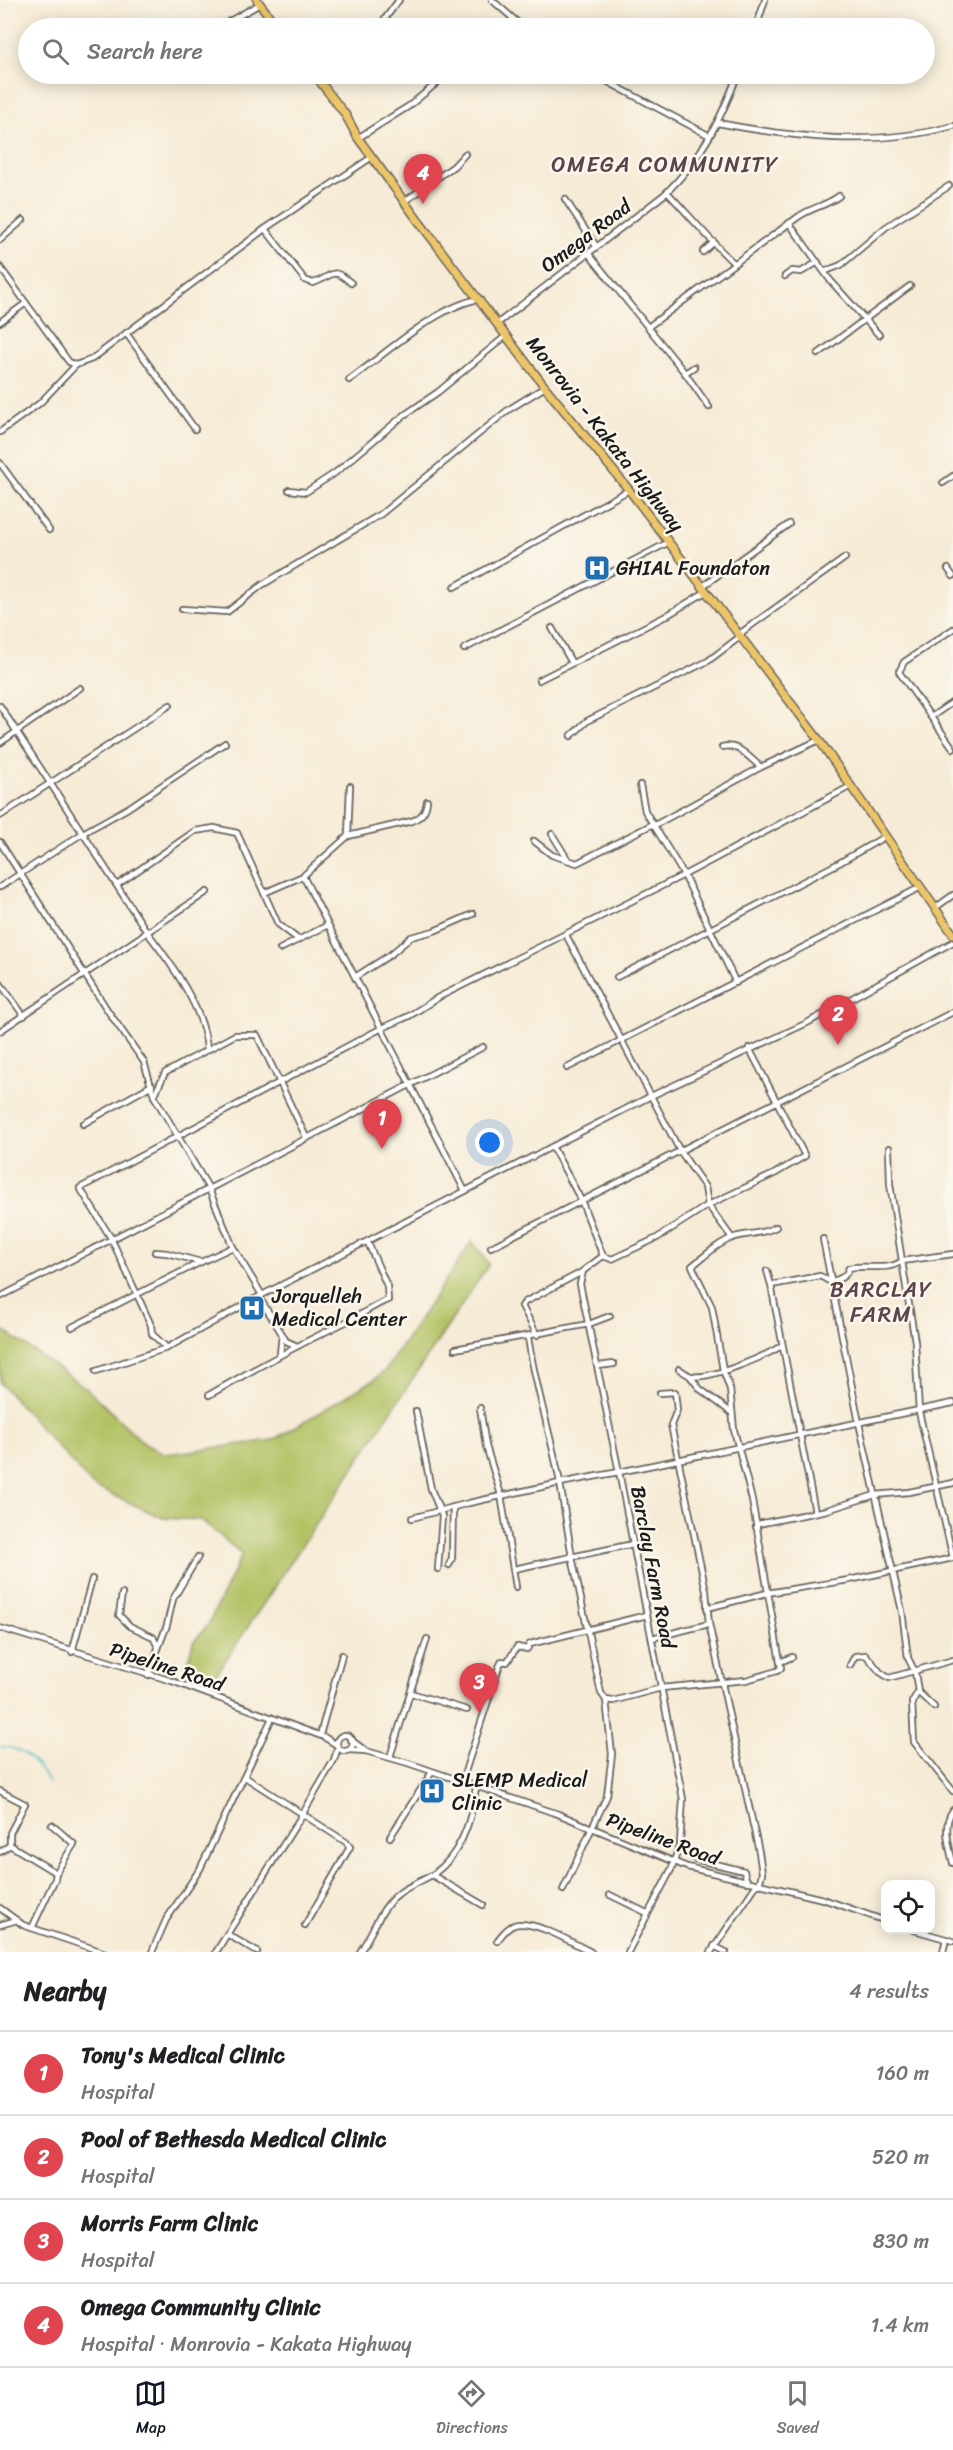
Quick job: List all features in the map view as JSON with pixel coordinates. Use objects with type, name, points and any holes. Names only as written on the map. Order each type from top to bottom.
[{"type":"highway","points":[[258,2],[270,18]]},
{"type":"highway","name":"Monrovia - Kakata Highway","points":[[322,84],[345,114],[358,138],[545,387],[629,490],[819,740],[852,785],[919,888],[953,934]]},
{"type":"street","points":[[386,18],[399,0]]},
{"type":"street","points":[[492,0],[511,18]]},
{"type":"street","points":[[759,18],[765,0]]},
{"type":"street","points":[[233,18],[258,2]]},
{"type":"street","points":[[358,138],[409,106],[436,84]]},
{"type":"street","points":[[612,84],[710,136]]},
{"type":"street","name":"Omega Road","points":[[498,323],[667,192],[688,171],[718,123],[734,84]]},
{"type":"street","points":[[718,123],[789,135],[863,140],[953,126]]},
{"type":"street","points":[[405,201],[453,166],[465,154]]},
{"type":"street","points":[[0,432],[40,403],[76,365],[92,359],[265,229],[372,157]]},
{"type":"street","points":[[826,271],[841,265],[886,227],[948,186]]},
{"type":"street","points":[[667,192],[728,260],[734,262]]},
{"type":"street","points":[[648,327],[811,208],[825,207],[839,196]]},
{"type":"street","points":[[565,200],[596,246]]},
{"type":"street","points":[[0,240],[23,220]]},
{"type":"street","points":[[789,224],[879,335]]},
{"type":"street","points":[[265,229],[305,280],[313,283],[332,273],[338,273],[351,283]]},
{"type":"street","points":[[703,252],[714,242]]},
{"type":"street","points":[[588,253],[685,373],[709,407]]},
{"type":"street","points":[[785,276],[792,271],[801,272],[818,262]]},
{"type":"street","points":[[0,267],[69,362],[76,365]]},
{"type":"street","points":[[818,354],[910,286]]},
{"type":"street","points":[[349,380],[441,315],[465,301],[480,299]]},
{"type":"street","points":[[0,322],[26,303]]},
{"type":"street","points":[[126,333],[195,429]]},
{"type":"street","points":[[290,490],[306,492],[334,473],[507,335]]},
{"type":"street","points":[[685,373],[694,367]]},
{"type":"street","points":[[183,609],[227,612],[262,585],[381,514],[508,410],[545,387]]},
{"type":"street","points":[[0,463],[49,530]]},
{"type":"street","points":[[944,483],[953,476]]},
{"type":"street","points":[[454,587],[629,490]]},
{"type":"street","points":[[539,680],[666,616],[789,524]]},
{"type":"street","points":[[464,649],[669,542]]},
{"type":"street","points":[[571,736],[587,721],[708,661],[741,636],[742,632],[845,558]]},
{"type":"street","points":[[948,569],[953,576]]},
{"type":"street","points":[[552,628],[572,663]]},
{"type":"street","points":[[953,629],[904,662],[898,672],[953,748]]},
{"type":"street","points":[[0,743],[80,688]]},
{"type":"street","points":[[931,717],[953,702]]},
{"type":"street","points":[[0,816],[170,705]]},
{"type":"street","points":[[0,706],[147,932],[174,967],[207,1035],[207,1050]]},
{"type":"street","points":[[534,841],[552,855],[577,863],[586,861],[606,846],[654,825],[819,740]]},
{"type":"street","points":[[0,887],[83,833],[128,808],[225,743]]},
{"type":"street","points":[[722,747],[730,745],[743,750],[761,768]]},
{"type":"street","points":[[640,785],[645,811],[684,875],[736,983]]},
{"type":"street","points":[[167,1348],[160,1344],[152,1334],[151,1324],[111,1238],[80,1188],[380,1029],[684,875],[852,785]]},
{"type":"street","points":[[348,836],[350,786]]},
{"type":"street","points":[[264,893],[303,876],[348,836],[412,821],[420,817],[427,809],[427,801]]},
{"type":"street","points":[[117,885],[195,831],[214,828],[237,833],[278,924],[299,940]]},
{"type":"street","points":[[552,834],[568,860]]},
{"type":"street","points":[[618,977],[884,837]]},
{"type":"street","points":[[0,842],[144,1062],[154,1096],[208,1187],[233,1247],[286,1341],[297,1346]]},
{"type":"street","points":[[303,876],[465,1191]]},
{"type":"street","points":[[567,1068],[622,1042],[919,888]]},
{"type":"street","points":[[0,1031],[207,892]]},
{"type":"street","points":[[935,908],[953,895]]},
{"type":"street","points":[[355,977],[390,955],[411,937],[434,931],[472,914]]},
{"type":"street","points":[[280,949],[328,925]]},
{"type":"street","points":[[566,935],[680,1151],[705,1187],[708,1205],[732,1238]]},
{"type":"street","points":[[96,1371],[167,1348],[261,1296],[651,1096],[749,1048],[807,1023],[953,942]]},
{"type":"street","points":[[0,983],[24,1016]]},
{"type":"street","points":[[491,1247],[953,1012]]},
{"type":"street","points":[[154,1096],[165,1073],[236,1035],[257,1035],[306,1137]]},
{"type":"street","points":[[0,1297],[111,1238],[182,1204],[208,1187],[483,1047]]},
{"type":"street","points":[[603,1256],[612,1259],[657,1238],[708,1205],[774,1174],[805,1156],[749,1048]]},
{"type":"street","points":[[83,1124],[152,1085]]},
{"type":"street","points":[[553,1148],[581,1200],[603,1256]]},
{"type":"street","points":[[707,1608],[767,1593],[953,1558],[920,1412],[915,1342],[890,1184],[889,1148]]},
{"type":"street","points":[[606,1700],[662,1688],[746,1680],[781,1668],[756,1527],[732,1413],[730,1389],[723,1370],[712,1307],[692,1266],[707,1253],[732,1238],[764,1233],[776,1227]]},
{"type":"street","points":[[823,1239],[859,1423],[902,1611],[908,1658],[915,1672],[918,1692],[934,1707]]},
{"type":"street","points":[[209,1395],[280,1354],[356,1317],[370,1306],[388,1300],[387,1286],[368,1243]]},
{"type":"street","points":[[72,1327],[137,1295],[169,1276],[233,1247]]},
{"type":"street","points":[[155,1252],[167,1252],[201,1263]]},
{"type":"street","points":[[832,1282],[848,1274],[849,1268],[887,1267],[902,1261],[953,1254]]},
{"type":"street","points":[[537,1335],[522,1306],[525,1302],[583,1271],[603,1256]]},
{"type":"street","points":[[767,1270],[815,1512]]},
{"type":"street","points":[[412,1518],[501,1495],[619,1472],[580,1284],[583,1271]]},
{"type":"street","points":[[771,1286],[820,1276],[832,1282]]},
{"type":"street","points":[[455,1349],[528,1337],[590,1324],[610,1317]]},
{"type":"street","points":[[280,1354],[282,1334]]},
{"type":"street","points":[[528,1337],[533,1373],[550,1430],[572,1557],[601,1693],[606,1700],[612,1754],[607,1797],[563,1890]]},
{"type":"street","points":[[690,1376],[723,1370],[769,1355],[781,1346]]},
{"type":"street","points":[[598,1366],[614,1364]]},
{"type":"street","points":[[679,1369],[690,1376],[700,1389],[732,1413]]},
{"type":"street","points":[[660,1393],[675,1392],[677,1410],[671,1425],[709,1624],[762,1873],[758,1885],[711,1952]]},
{"type":"street","name":"Barclay Farm Road","points":[[628,1952],[669,1875],[680,1843],[683,1799],[619,1472],[920,1412],[953,1403]]},
{"type":"street","points":[[480,1408],[486,1446],[501,1495],[516,1587]]},
{"type":"street","points":[[416,1411],[431,1489],[439,1511],[442,1530],[438,1569]]},
{"type":"street","points":[[756,1527],[758,1524],[828,1510],[875,1495],[953,1483]]},
{"type":"street","points":[[449,1565],[453,1549],[453,1507]]},
{"type":"street","points":[[514,1569],[633,1544]]},
{"type":"street","points":[[148,1675],[167,1625],[173,1599],[198,1557]]},
{"type":"street","points":[[72,1652],[92,1580]]},
{"type":"street","points":[[122,1594],[119,1616],[130,1626],[153,1637],[158,1647]]},
{"type":"street","points":[[462,1781],[502,1660],[507,1662],[517,1647],[527,1649],[530,1644],[647,1615]]},
{"type":"street","points":[[652,1638],[709,1624]]},
{"type":"street","name":"Pipeline Road","points":[[1,1630],[148,1675],[322,1736],[348,1750],[366,1751],[390,1758],[558,1814],[687,1867],[823,1899],[881,1920]]},
{"type":"street","points":[[390,1758],[427,1640]]},
{"type":"street","points":[[850,1665],[851,1660],[860,1654],[866,1655],[880,1672],[890,1678],[953,1660]]},
{"type":"street","points":[[322,1736],[342,1655]]},
{"type":"street","points":[[780,1662],[792,1657]]},
{"type":"street","points":[[918,1692],[912,1702],[914,1742],[953,1791]]},
{"type":"street","points":[[411,1693],[467,1710]]},
{"type":"street","points":[[152,1952],[161,1929],[200,1869],[272,1718]]},
{"type":"street","name":"Pipeline Road","points":[[322,1736],[346,1736],[366,1751]]},
{"type":"street","points":[[216,1952],[334,1760],[340,1737]]},
{"type":"street","points":[[334,1760],[348,1750],[351,1740]]},
{"type":"street","points":[[390,1837],[432,1772]]},
{"type":"street","points":[[245,1777],[346,1842],[350,1847],[305,1925]]},
{"type":"street","points":[[360,1952],[388,1904],[398,1894],[432,1875],[450,1857],[464,1838],[476,1787]]},
{"type":"street","points":[[0,1791],[26,1804],[10,1833],[10,1845]]},
{"type":"street","points":[[953,1810],[947,1818],[947,1825],[953,1863]]},
{"type":"street","points":[[32,1928],[56,1873],[74,1844],[52,1825]]},
{"type":"street","points":[[0,1852],[10,1845]]},
{"type":"street","points":[[10,1845],[56,1873]]},
{"type":"street","points":[[686,1853],[695,1859],[744,1871],[747,1882]]},
{"type":"street","points":[[432,1875],[483,1905]]},
{"type":"street","points":[[610,1895],[647,1913]]},
{"type":"street","points":[[0,1908],[32,1928],[103,1952]]},
{"type":"street","points":[[0,1924],[17,1920]]},
{"type":"street","points":[[496,1941],[506,1930],[523,1924],[554,1934],[591,1952]]},
{"type":"street","points":[[227,1934],[257,1952]]},
{"type":"street","points":[[930,1934],[953,1941]]},
{"type":"street","points":[[943,1952],[946,1939]]},
{"type":"street","points":[[714,1946],[726,1952]]},
{"type":"green space","points":[[472,1241],[489,1264],[210,1684],[184,1677],[193,1642],[208,1625],[242,1554],[201,1520],[163,1518],[93,1486],[0,1383],[0,1325],[2,1329],[86,1388],[146,1445],[167,1454],[273,1440],[374,1380],[386,1369]]},
{"type":"waterway","points":[[0,1747],[8,1747],[23,1753],[40,1769],[49,1783]]},
{"type":"place","name":"Omega Community Clinic","points":[[423,204]]},
{"type":"place","name":"GHIAL Foundaton","points":[[597,568]]},
{"type":"place","name":"Pool of Bethesda Medical Clinic","points":[[838,1045]]},
{"type":"place","name":"Tony's Medical Clinic","points":[[382,1149]]},
{"type":"place","name":"Jorquelleh Medical Center","points":[[252,1308]]},
{"type":"place","name":"Morris Farm Clinic","points":[[479,1713]]},
{"type":"place","name":"SLEMP Medical Clinic","points":[[432,1791]]},
{"type":"district","name":"OMEGA COMMUNITY","points":[[665,164]]},
{"type":"district","name":"BARCLAY FARM","points":[[881,1302]]}]
